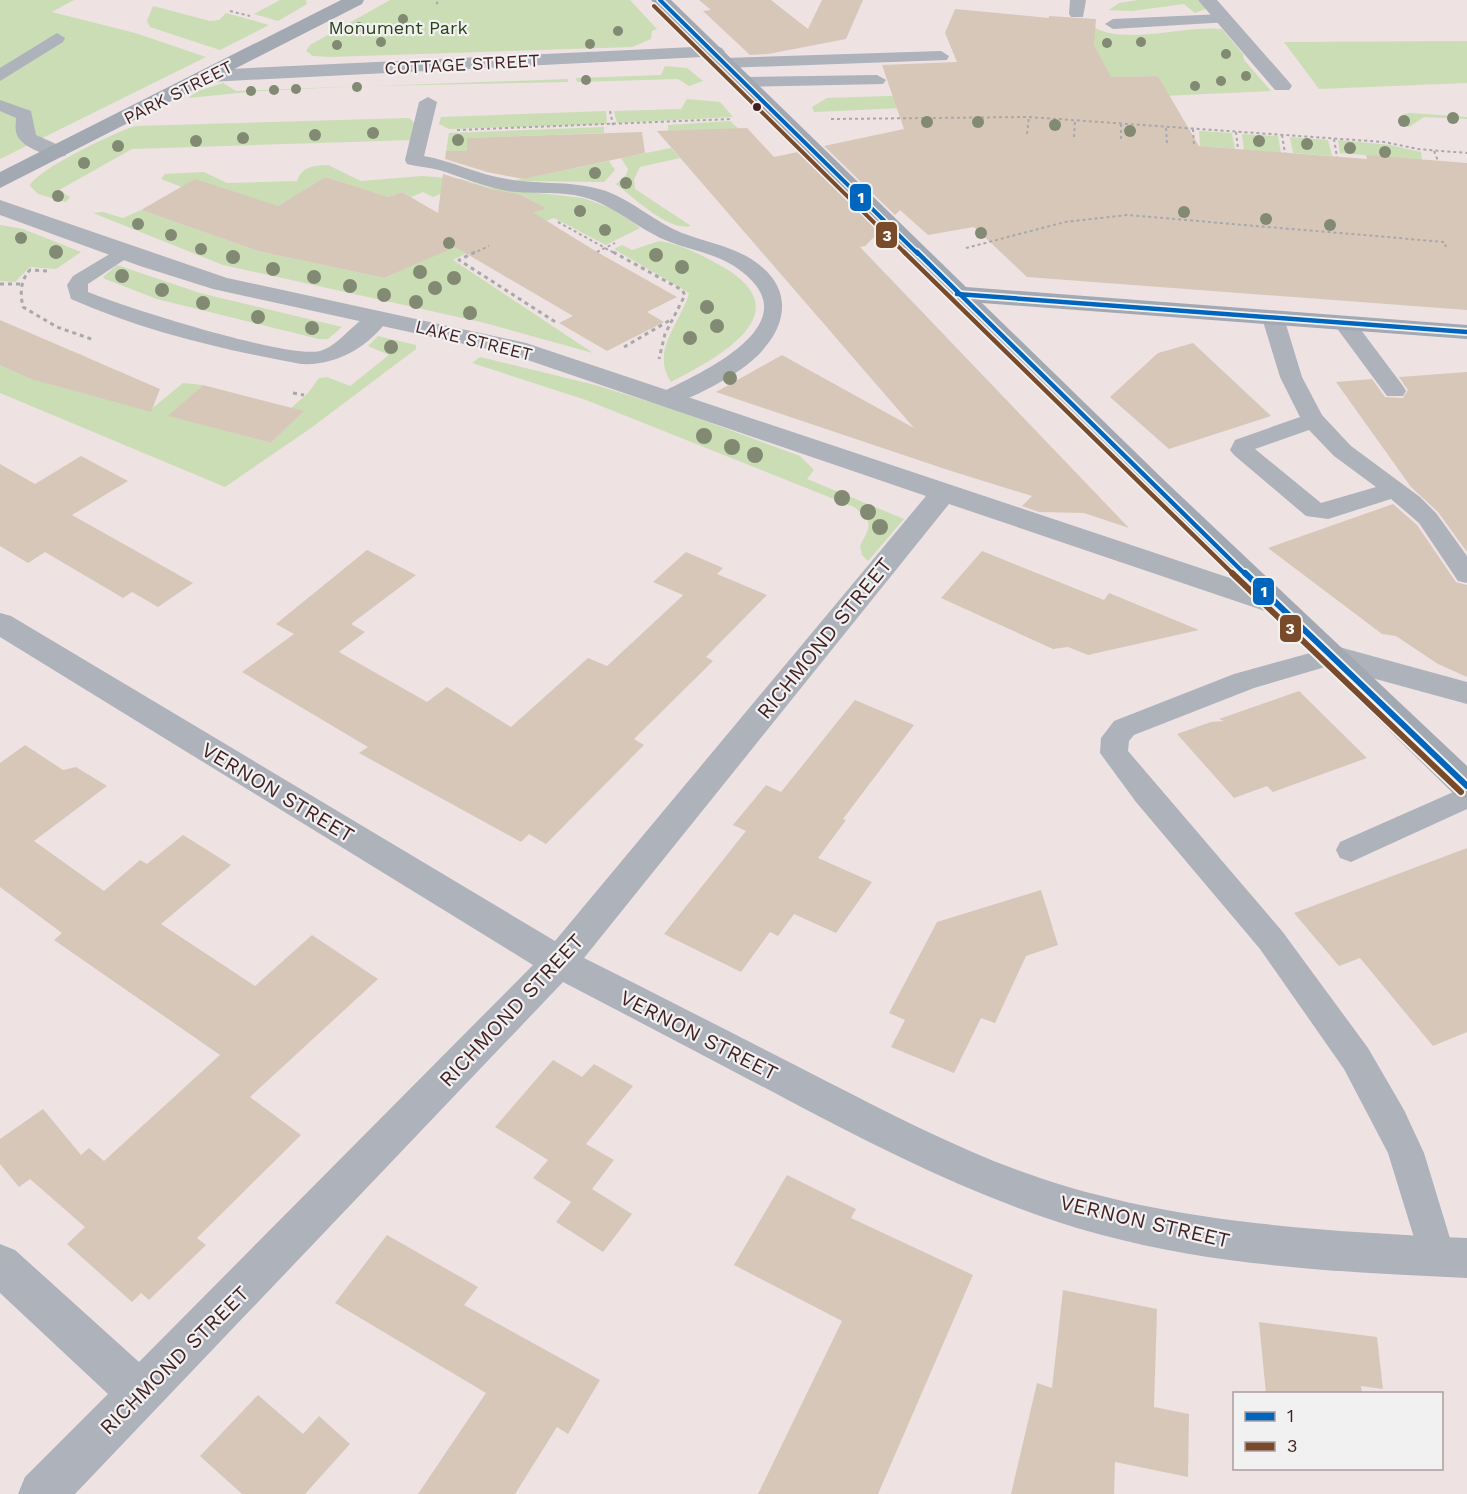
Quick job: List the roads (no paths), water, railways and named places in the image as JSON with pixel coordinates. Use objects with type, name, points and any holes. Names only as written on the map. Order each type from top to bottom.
[{"type":"main road","name":"PARK STREET","points":[[0,181],[355,0]]},
{"type":"main road","points":[[660,0],[957,294],[1467,786]]},
{"type":"main road","points":[[957,294],[1467,332]]},
{"type":"street","points":[[1207,0],[1282,86]]},
{"type":"street","name":"COTTAGE STREET","points":[[209,76],[720,57]]},
{"type":"street","name":"LAKE STREET","points":[[0,207],[123,252],[236,288],[511,347],[1276,604]]},
{"type":"street","name":"RICHMOND STREET","points":[[42,1494],[559,962],[944,492]]},
{"type":"street","name":"VERNON STREET","points":[[0,623],[559,962],[885,1131],[976,1173],[1039,1197],[1103,1216],[1248,1244],[1358,1254],[1452,1258]]},
{"type":"street","points":[[1332,656],[1467,693]]},
{"type":"street","points":[[0,1264],[141,1394]]},
{"type":"lane","points":[[1113,24],[1223,19]]},
{"type":"lane","points":[[0,76],[57,38]]},
{"type":"lane","points":[[720,57],[941,56]]},
{"type":"lane","points":[[743,82],[877,80]]},
{"type":"lane","points":[[428,102],[414,160],[442,164],[500,184],[564,188],[604,196],[623,204],[663,232],[736,258],[760,275],[771,288],[776,305],[769,327],[738,362],[662,397]]},
{"type":"lane","points":[[0,105],[25,115],[25,133],[29,139],[58,152]]},
{"type":"lane","points":[[123,252],[80,280],[77,285],[78,295],[142,318],[305,358],[335,354],[378,318]]},
{"type":"lane","points":[[1273,318],[1291,375],[1314,420],[1343,453],[1422,513],[1467,575]]},
{"type":"lane","points":[[1354,324],[1402,391]]},
{"type":"lane","points":[[1314,420],[1243,445],[1242,450],[1315,511],[1329,511],[1393,490]]},
{"type":"lane","points":[[1332,656],[1244,681],[1124,728],[1115,738],[1114,753],[1135,783],[1249,914],[1306,986],[1359,1066],[1406,1154],[1452,1258]]},
{"type":"lane","points":[[1351,850],[1467,797]]},
{"type":"park label","name":"Monument Park","points":[[398,27]]}]
